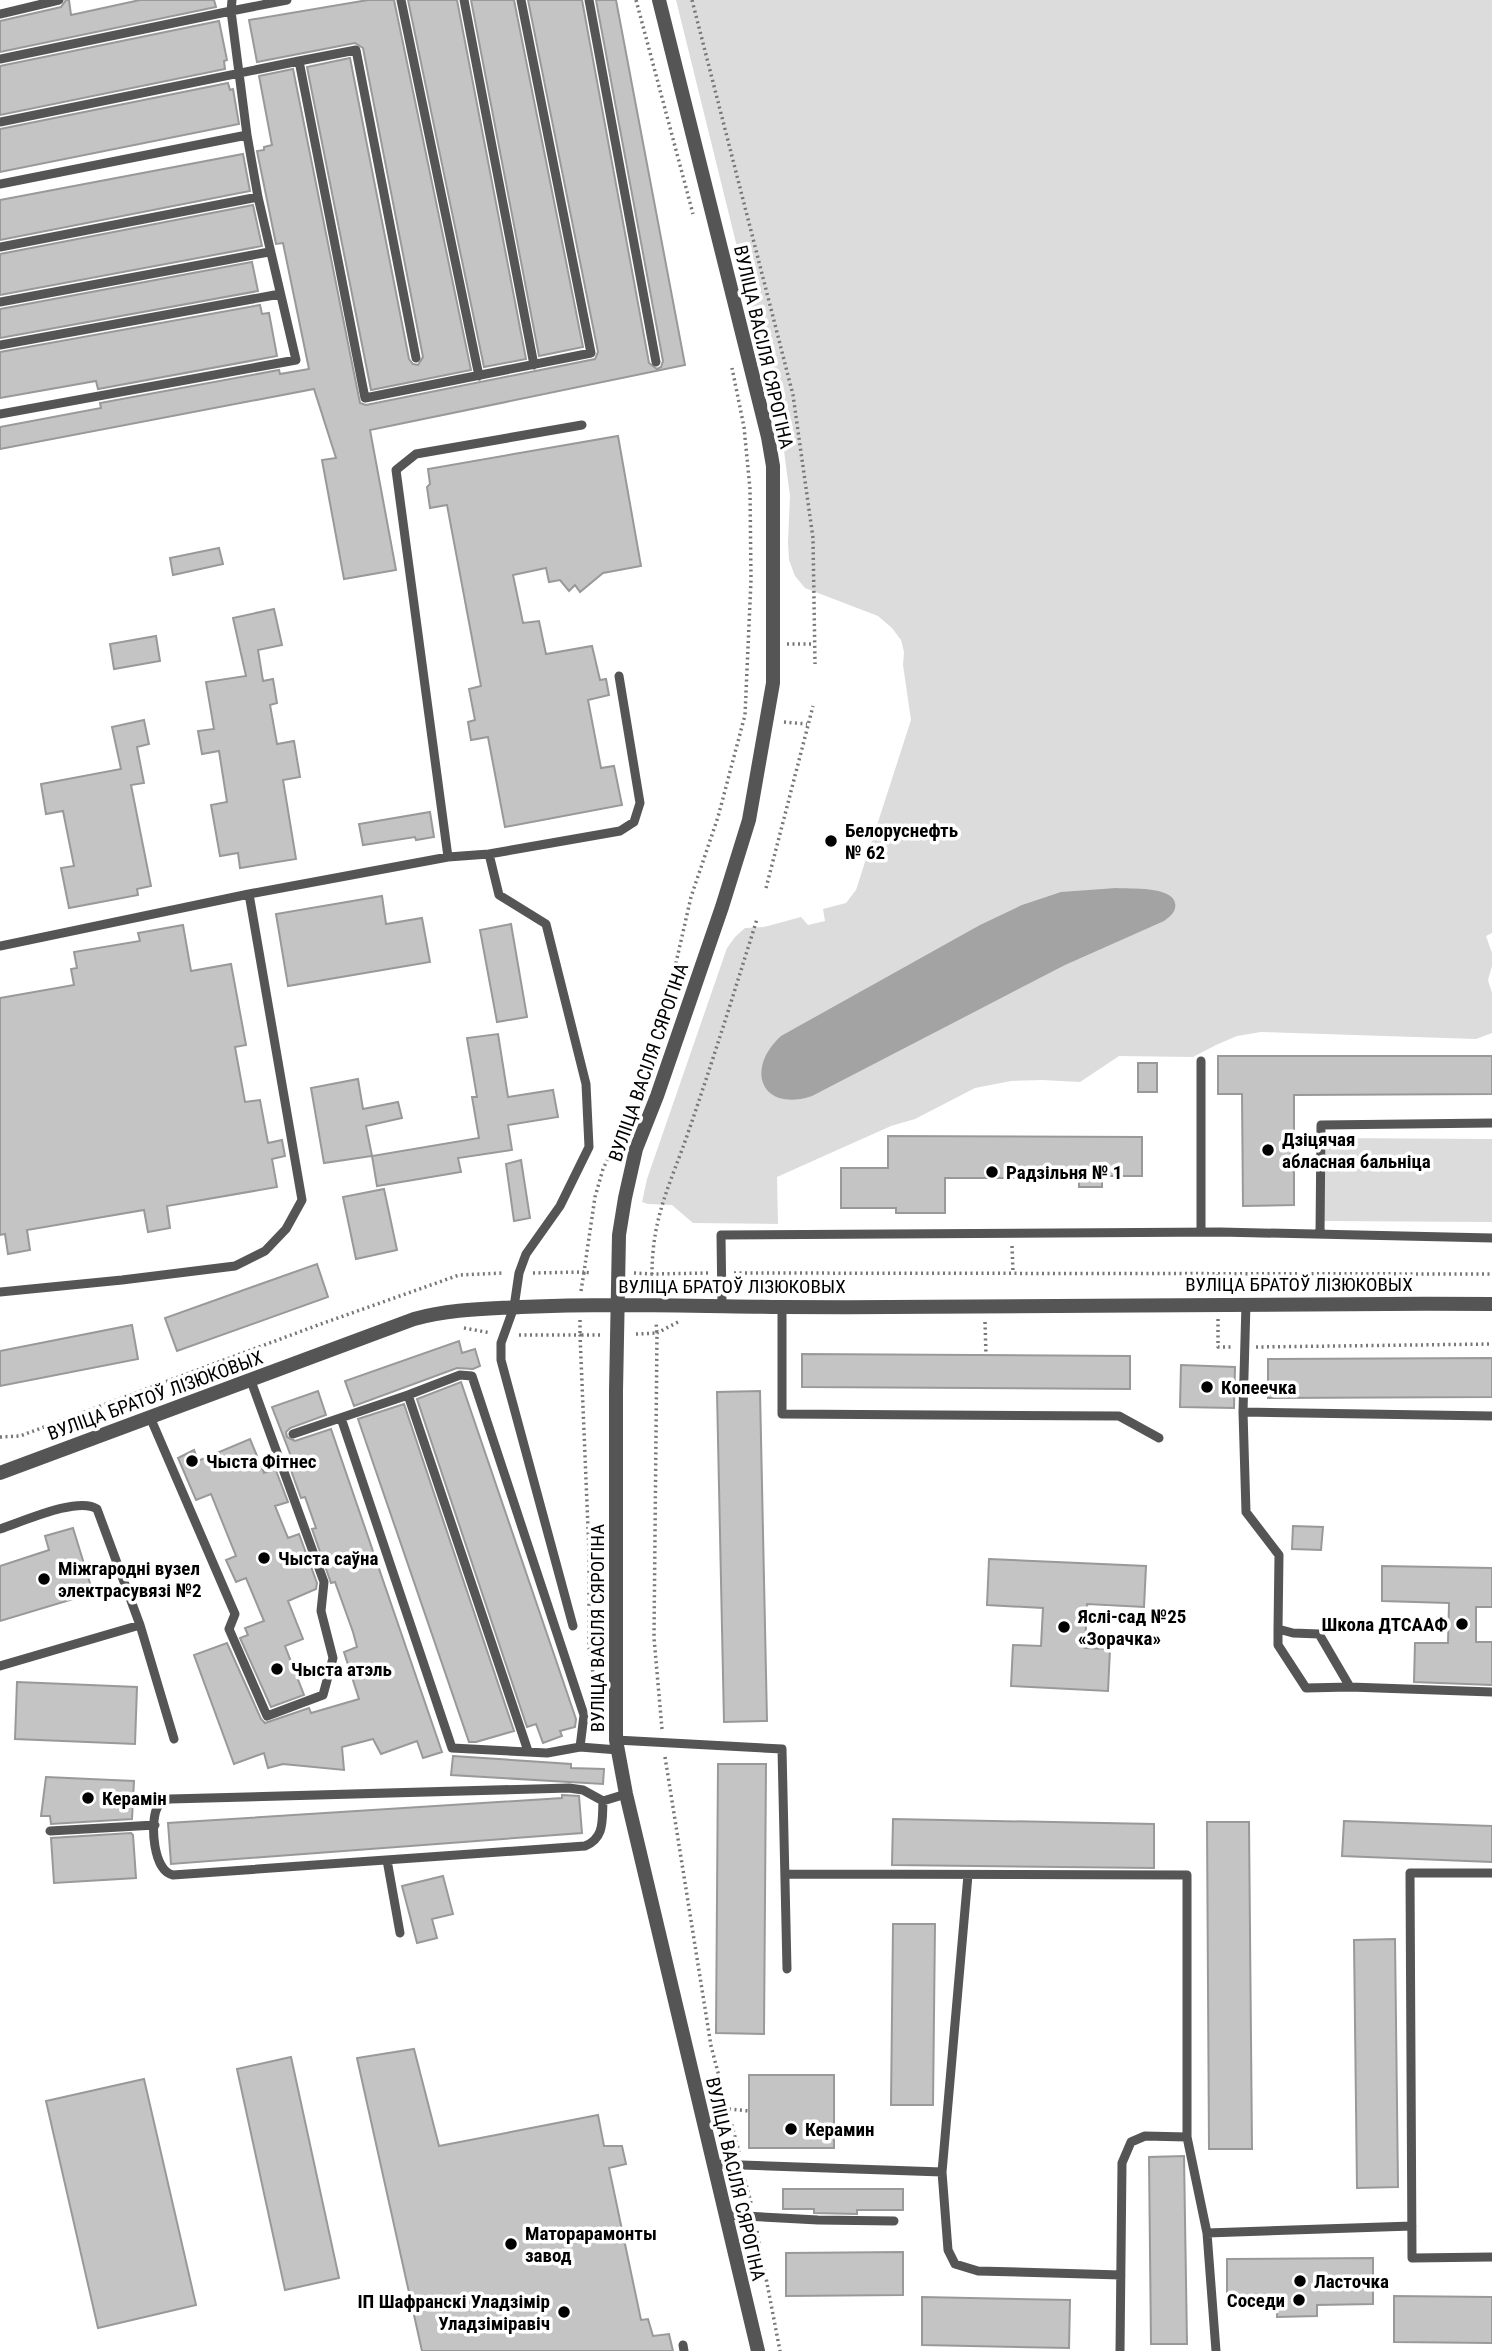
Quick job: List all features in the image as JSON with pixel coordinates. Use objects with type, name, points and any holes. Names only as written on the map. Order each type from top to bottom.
[{"type":"street","name":"ВУЛІЦА ВАСІЛЯ СЯРОГІНА","points":[[659,0],[771,456],[774,491],[773,683],[749,820],[657,1096],[636,1149],[619,1235],[616,1391],[617,1745],[712,2164],[758,2351]]},
{"type":"street","name":"ВУЛІЦА БРАТОЎ ЛІЗЮКОВЫХ","points":[[0,1473],[438,1312],[618,1304],[782,1307],[1492,1304]]},
{"type":"lane","points":[[0,15],[60,0]]},
{"type":"lane","points":[[0,414],[296,360],[258,197],[247,135],[232,0]]},
{"type":"lane","points":[[0,58],[287,0]]},
{"type":"lane","points":[[401,0],[479,376]]},
{"type":"lane","points":[[464,0],[534,365]]},
{"type":"lane","points":[[299,61],[365,398],[591,354],[521,0]]},
{"type":"lane","points":[[589,0],[656,362]]},
{"type":"lane","points":[[0,122],[356,50],[416,358]]},
{"type":"lane","points":[[0,184],[247,135]]},
{"type":"lane","points":[[0,247],[258,197]]},
{"type":"lane","points":[[0,302],[269,252]]},
{"type":"lane","points":[[0,345],[280,294]]},
{"type":"lane","points":[[448,857],[396,470],[416,454],[582,425]]},
{"type":"lane","points":[[0,946],[249,894],[448,857],[489,854],[620,831],[634,822],[640,803],[620,676]]},
{"type":"lane","points":[[489,854],[499,895],[546,924],[586,1084],[589,1147],[560,1206],[526,1254],[519,1273],[514,1307],[501,1343],[501,1360],[573,1626]]},
{"type":"lane","points":[[0,1292],[235,1266],[265,1251],[286,1229],[302,1200],[249,894]]},
{"type":"lane","points":[[1201,1061],[1201,1232]]},
{"type":"lane","points":[[1320,1234],[1321,1125],[1492,1123]]},
{"type":"lane","points":[[722,1306],[722,1235],[1201,1232],[1492,1238]]},
{"type":"lane","points":[[1246,1303],[1243,1412],[1246,1512],[1279,1555],[1278,1645],[1306,1688],[1492,1692]]},
{"type":"lane","points":[[782,1307],[782,1414],[1119,1416],[1159,1438]]},
{"type":"lane","points":[[293,1434],[460,1375],[472,1376],[584,1715],[580,1747]]},
{"type":"lane","points":[[150,1417],[235,1614],[229,1629],[267,1716],[323,1695],[332,1658],[321,1611],[324,1582],[251,1381]]},
{"type":"lane","points":[[408,1395],[528,1751]]},
{"type":"lane","points":[[1243,1412],[1492,1416]]},
{"type":"lane","points":[[341,1418],[452,1748],[547,1753],[580,1747],[664,1742],[782,1749],[787,1969]]},
{"type":"lane","points":[[0,1529],[72,1505],[86,1504],[97,1509],[140,1625],[174,1740]]},
{"type":"lane","points":[[0,1666],[140,1625]]},
{"type":"lane","points":[[1278,1629],[1293,1633],[1318,1634],[1350,1687]]},
{"type":"lane","points":[[603,1801],[601,1832],[597,1839],[585,1846],[173,1875],[162,1870],[157,1860],[157,1807],[170,1799],[569,1788],[583,1790],[603,1801],[626,1794]]},
{"type":"lane","points":[[50,1831],[155,1825]]},
{"type":"lane","points":[[387,1860],[400,1933]]},
{"type":"lane","points":[[1492,1873],[1410,1873],[1412,2258],[1492,2257]]},
{"type":"lane","points":[[785,1874],[1187,1875],[1187,2137],[1207,2233],[1216,2351]]},
{"type":"lane","points":[[968,1875],[942,2172],[948,2250],[955,2264],[978,2271],[1121,2275]]},
{"type":"lane","points":[[1120,2351],[1122,2163],[1131,2142],[1145,2136],[1187,2137]]},
{"type":"lane","points":[[712,2164],[942,2172]]},
{"type":"lane","points":[[725,2215],[894,2221]]},
{"type":"lane","points":[[1207,2233],[1412,2226]]},
{"type":"path","points":[[636,0],[694,217]]},
{"type":"path","points":[[692,0],[793,395],[813,538],[816,582],[813,644],[815,664]]},
{"type":"path","points":[[659,1035],[691,897],[718,817],[745,715],[751,580],[750,489],[744,426],[730,359]]},
{"type":"path","points":[[747,644],[761,644]]},
{"type":"path","points":[[786,644],[813,644]]},
{"type":"path","points":[[766,888],[813,706]]},
{"type":"path","points":[[783,722],[807,724]]},
{"type":"path","points":[[654,1297],[654,1231],[659,1210],[688,1133],[757,919]]},
{"type":"path","points":[[581,1291],[595,1197],[603,1168],[634,1106]]},
{"type":"path","points":[[1011,1233],[1013,1272]]},
{"type":"path","points":[[0,1437],[20,1436],[459,1275],[591,1273]]},
{"type":"path","points":[[632,1273],[1492,1274]]},
{"type":"path","points":[[580,1315],[580,1335],[601,1335]]},
{"type":"path","points":[[656,1322],[654,1639],[664,1742],[676,1838],[711,2046],[754,2217],[780,2351]]},
{"type":"path","points":[[636,1334],[657,1333]]},
{"type":"path","points":[[1246,1347],[1492,1344]]},
{"type":"path","points":[[729,2109],[749,2111]]},
{"type":"shaded area","points":[[676,0],[1492,0],[1492,933],[1486,936],[1492,953],[1488,980],[1492,993],[1492,1033],[1476,1039],[1261,1032],[1237,1036],[1193,1057],[1119,1056],[1080,1082],[1011,1081],[975,1088],[915,1119],[891,1126],[777,1177],[778,1224],[693,1223],[672,1205],[642,1202],[647,1179],[727,948],[745,928],[764,927],[801,917],[808,925],[825,921],[823,909],[846,903],[856,890],[911,720],[903,665],[904,652],[901,640],[892,628],[878,616],[805,588],[795,576],[789,560],[790,496],[780,421]]},
{"type":"shaded area","points":[[1116,888],[1158,891],[1172,898],[1175,909],[1164,921],[1065,965],[812,1096],[795,1100],[781,1099],[770,1093],[764,1085],[761,1074],[763,1062],[781,1036],[980,925],[1022,905],[1061,892]]},
{"type":"shaded area","points":[[1323,1138],[1492,1139],[1492,1222],[1323,1221]]},
{"type":"building","points":[[69,0],[71,15],[140,0],[214,0],[216,7],[0,52],[0,21],[61,7]]},
{"type":"building","points":[[368,0],[394,0],[471,370],[371,390],[307,67],[350,58],[409,359],[418,365],[423,357],[363,48],[355,43],[257,62],[249,20]]},
{"type":"building","points":[[408,0],[457,0],[526,359],[484,367]]},
{"type":"building","points":[[471,0],[514,0],[583,347],[539,356]]},
{"type":"building","points":[[528,0],[582,0],[649,363],[657,369],[663,361],[596,0],[616,0],[685,365],[370,430],[396,570],[344,579],[322,460],[336,458],[314,389],[0,449],[0,427],[101,408],[100,403],[279,370],[280,374],[309,369],[283,243],[276,244],[257,151],[272,145],[259,76],[293,69],[360,403],[366,405],[595,359],[598,352]]},
{"type":"building","points":[[219,21],[227,60],[224,61],[225,69],[0,115],[0,66]]},
{"type":"building","points":[[228,83],[230,90],[233,89],[239,124],[0,172],[0,129]]},
{"type":"building","points":[[243,154],[250,191],[0,240],[0,200]]},
{"type":"building","points":[[253,205],[262,246],[0,295],[0,254]]},
{"type":"building","points":[[252,262],[258,291],[0,338],[0,309]]},
{"type":"building","points":[[260,305],[262,314],[269,313],[277,356],[98,389],[96,381],[0,398],[0,352]]},
{"type":"building","points":[[618,436],[641,566],[603,573],[580,592],[575,585],[569,591],[560,580],[549,582],[546,568],[513,575],[523,623],[539,621],[546,654],[592,646],[600,680],[606,679],[609,695],[588,700],[601,768],[614,766],[622,805],[505,827],[488,737],[471,740],[468,722],[475,720],[469,689],[481,686],[447,505],[430,508],[428,469]]},
{"type":"building","points":[[219,548],[223,564],[173,575],[170,558]]},
{"type":"building","points":[[274,609],[282,645],[258,650],[263,681],[273,679],[277,703],[270,705],[277,744],[294,741],[300,777],[283,780],[296,859],[240,868],[238,853],[220,856],[211,805],[227,802],[219,751],[202,754],[198,731],[214,729],[206,682],[246,676],[233,618]]},
{"type":"building","points":[[156,636],[160,661],[114,669],[110,644]]},
{"type":"building","points":[[144,720],[149,744],[137,747],[144,783],[131,785],[151,886],[137,889],[138,895],[69,908],[61,868],[74,866],[63,811],[46,814],[41,784],[121,769],[112,727]]},
{"type":"building","points":[[430,812],[434,837],[416,840],[415,837],[363,845],[359,824]]},
{"type":"building","points":[[382,896],[386,924],[422,918],[430,962],[288,986],[276,914]]},
{"type":"building","points":[[511,924],[527,1017],[497,1022],[480,930]]},
{"type":"building","points":[[183,925],[191,971],[231,964],[246,1045],[235,1047],[245,1102],[260,1100],[268,1143],[282,1140],[285,1156],[272,1159],[277,1187],[167,1206],[170,1228],[148,1232],[144,1210],[27,1230],[30,1250],[8,1254],[5,1234],[0,1235],[0,998],[74,985],[71,969],[77,968],[74,952],[140,941],[138,933]]},
{"type":"building","points":[[498,1034],[508,1097],[553,1090],[558,1117],[508,1125],[512,1150],[458,1158],[461,1172],[377,1186],[372,1156],[479,1138],[472,1097],[477,1097],[467,1038]]},
{"type":"building","name":"Дзіцячая абласная бальніца","points":[[1218,1056],[1492,1056],[1492,1094],[1294,1095],[1294,1205],[1243,1206],[1242,1094],[1218,1094]]},
{"type":"building","points":[[1138,1063],[1157,1063],[1157,1092],[1138,1092]]},
{"type":"building","points":[[358,1079],[363,1109],[398,1102],[402,1118],[366,1126],[372,1156],[324,1163],[311,1088]]},
{"type":"building","name":"Радзільня № 1","points":[[888,1136],[1142,1137],[1142,1176],[1102,1176],[1102,1187],[1079,1187],[1079,1178],[945,1178],[945,1213],[896,1213],[896,1208],[841,1208],[841,1168],[888,1168]]},
{"type":"building","points":[[521,1160],[530,1218],[514,1221],[506,1164]]},
{"type":"building","points":[[384,1189],[397,1250],[356,1259],[343,1197]]},
{"type":"building","points":[[317,1264],[328,1297],[177,1351],[165,1318]]},
{"type":"building","points":[[132,1325],[138,1359],[0,1386],[0,1351]]},
{"type":"building","points":[[459,1341],[462,1353],[475,1349],[480,1366],[473,1369],[457,1368],[354,1406],[345,1381]]},
{"type":"building","points":[[802,1354],[1130,1356],[1130,1389],[802,1387]]},
{"type":"building","points":[[1492,1358],[1492,1397],[1268,1398],[1268,1359]]},
{"type":"building","name":"Копеечка","points":[[1181,1365],[1235,1367],[1234,1408],[1180,1407]]},
{"type":"building","points":[[461,1382],[576,1719],[575,1727],[560,1731],[562,1736],[543,1743],[536,1724],[527,1727],[417,1399]]},
{"type":"building","points":[[318,1391],[326,1415],[290,1428],[286,1432],[287,1437],[295,1441],[331,1429],[442,1752],[423,1758],[417,1741],[381,1754],[373,1739],[342,1747],[344,1770],[283,1764],[268,1768],[264,1753],[234,1764],[194,1655],[227,1643],[265,1723],[309,1708],[311,1713],[359,1699],[344,1652],[357,1647],[353,1632],[335,1582],[331,1583],[312,1529],[316,1528],[305,1497],[301,1498],[288,1462],[292,1460],[272,1407]]},
{"type":"building","points":[[760,1391],[767,1721],[724,1722],[717,1392]]},
{"type":"building","points":[[404,1404],[514,1731],[476,1742],[469,1742],[358,1419]]},
{"type":"building","points":[[250,1439],[264,1473],[275,1468],[288,1502],[275,1506],[288,1538],[299,1534],[317,1583],[316,1589],[288,1601],[303,1639],[285,1646],[304,1695],[271,1707],[240,1638],[248,1635],[245,1628],[264,1621],[246,1578],[236,1582],[226,1560],[236,1556],[211,1494],[196,1500],[178,1458],[194,1450],[198,1461]]},
{"type":"building","points":[[1293,1526],[1323,1527],[1321,1550],[1292,1549]]},
{"type":"building","name":"Міжгародні вузел электрасувязі №2","points":[[73,1528],[93,1593],[0,1621],[0,1566],[49,1550],[45,1536]]},
{"type":"building","name":"Яслі-сад №25 «Зорачка»","points":[[989,1559],[1146,1566],[1144,1607],[1087,1604],[1085,1648],[1110,1649],[1108,1691],[1011,1686],[1013,1645],[1041,1646],[1043,1608],[987,1605]]},
{"type":"building","name":"Школа ДТСААФ","points":[[1382,1566],[1492,1568],[1492,1607],[1476,1607],[1476,1642],[1492,1642],[1492,1685],[1414,1682],[1415,1643],[1448,1643],[1449,1603],[1382,1601]]},
{"type":"building","points":[[17,1682],[137,1687],[135,1744],[15,1739]]},
{"type":"building","points":[[453,1756],[571,1764],[571,1768],[604,1769],[603,1784],[451,1775]]},
{"type":"building","points":[[718,1764],[766,1764],[764,2034],[716,2033]]},
{"type":"building","name":"Керамін","points":[[46,1777],[134,1781],[132,1819],[51,1824],[50,1816],[41,1816]]},
{"type":"building","points":[[562,1795],[579,1796],[582,1833],[171,1864],[168,1823],[562,1798]]},
{"type":"building","points":[[893,1819],[1154,1824],[1154,1868],[892,1865]]},
{"type":"building","points":[[1344,1821],[1492,1826],[1492,1862],[1342,1856]]},
{"type":"building","points":[[1207,1822],[1249,1822],[1252,2149],[1209,2149]]},
{"type":"building","points":[[131,1833],[136,1878],[54,1883],[51,1838]]},
{"type":"building","points":[[443,1876],[453,1914],[432,1919],[437,1938],[417,1943],[402,1886]]},
{"type":"building","points":[[893,1924],[935,1924],[933,2105],[891,2105]]},
{"type":"building","points":[[1395,1939],[1398,2187],[1357,2188],[1354,1940]]},
{"type":"building","name":"Маторарамонты завод","points":[[414,2049],[439,2146],[598,2115],[604,2146],[622,2146],[626,2164],[609,2168],[641,2320],[648,2319],[653,2336],[669,2334],[673,2351],[422,2351],[357,2058]]},
{"type":"building","points":[[291,2057],[339,2278],[285,2290],[237,2069]]},
{"type":"building","name":"Керамин","points":[[749,2075],[834,2075],[834,2148],[749,2148]]},
{"type":"building","points":[[144,2079],[196,2305],[98,2328],[46,2101]]},
{"type":"building","points":[[1184,2156],[1187,2344],[1151,2344],[1149,2157]]},
{"type":"building","points":[[783,2189],[903,2189],[903,2210],[857,2210],[857,2214],[783,2209]]},
{"type":"building","points":[[903,2252],[903,2295],[786,2296],[786,2253]]},
{"type":"building","name":"Ласточка","points":[[1373,2258],[1373,2304],[1317,2305],[1317,2316],[1277,2317],[1277,2304],[1227,2304],[1227,2259]]},
{"type":"building","points":[[1394,2296],[1492,2297],[1492,2343],[1394,2342]]},
{"type":"building","points":[[922,2297],[1070,2300],[1069,2348],[922,2345]]},
{"type":"place","name":"Белоруснефть № 62","points":[[831,841]]},
{"type":"place","name":"Дзіцячая абласная бальніца","points":[[1268,1150]]},
{"type":"place","name":"Радзільня № 1","points":[[992,1172]]},
{"type":"place","name":"Копеечка","points":[[1207,1387]]},
{"type":"place","name":"Чыста Фітнес","points":[[192,1461]]},
{"type":"place","name":"Чыста саўна","points":[[264,1558]]},
{"type":"place","name":"Міжгародні вузел электрасувязі №2","points":[[44,1579]]},
{"type":"place","name":"Школа ДТСААФ","points":[[1462,1624]]},
{"type":"place","name":"Яслі-сад №25 «Зорачка»","points":[[1064,1627]]},
{"type":"place","name":"Чыста атэль","points":[[277,1669]]},
{"type":"place","name":"Керамін","points":[[88,1798]]},
{"type":"place","name":"Керамин","points":[[791,2129]]},
{"type":"place","name":"Маторарамонты завод","points":[[511,2244]]},
{"type":"place","name":"Ласточка","points":[[1300,2281]]},
{"type":"place","name":"Соседи","points":[[1299,2300]]},
{"type":"place","name":"ІП Шафранскі Уладзімір Уладзіміравіч","points":[[564,2312]]}]
